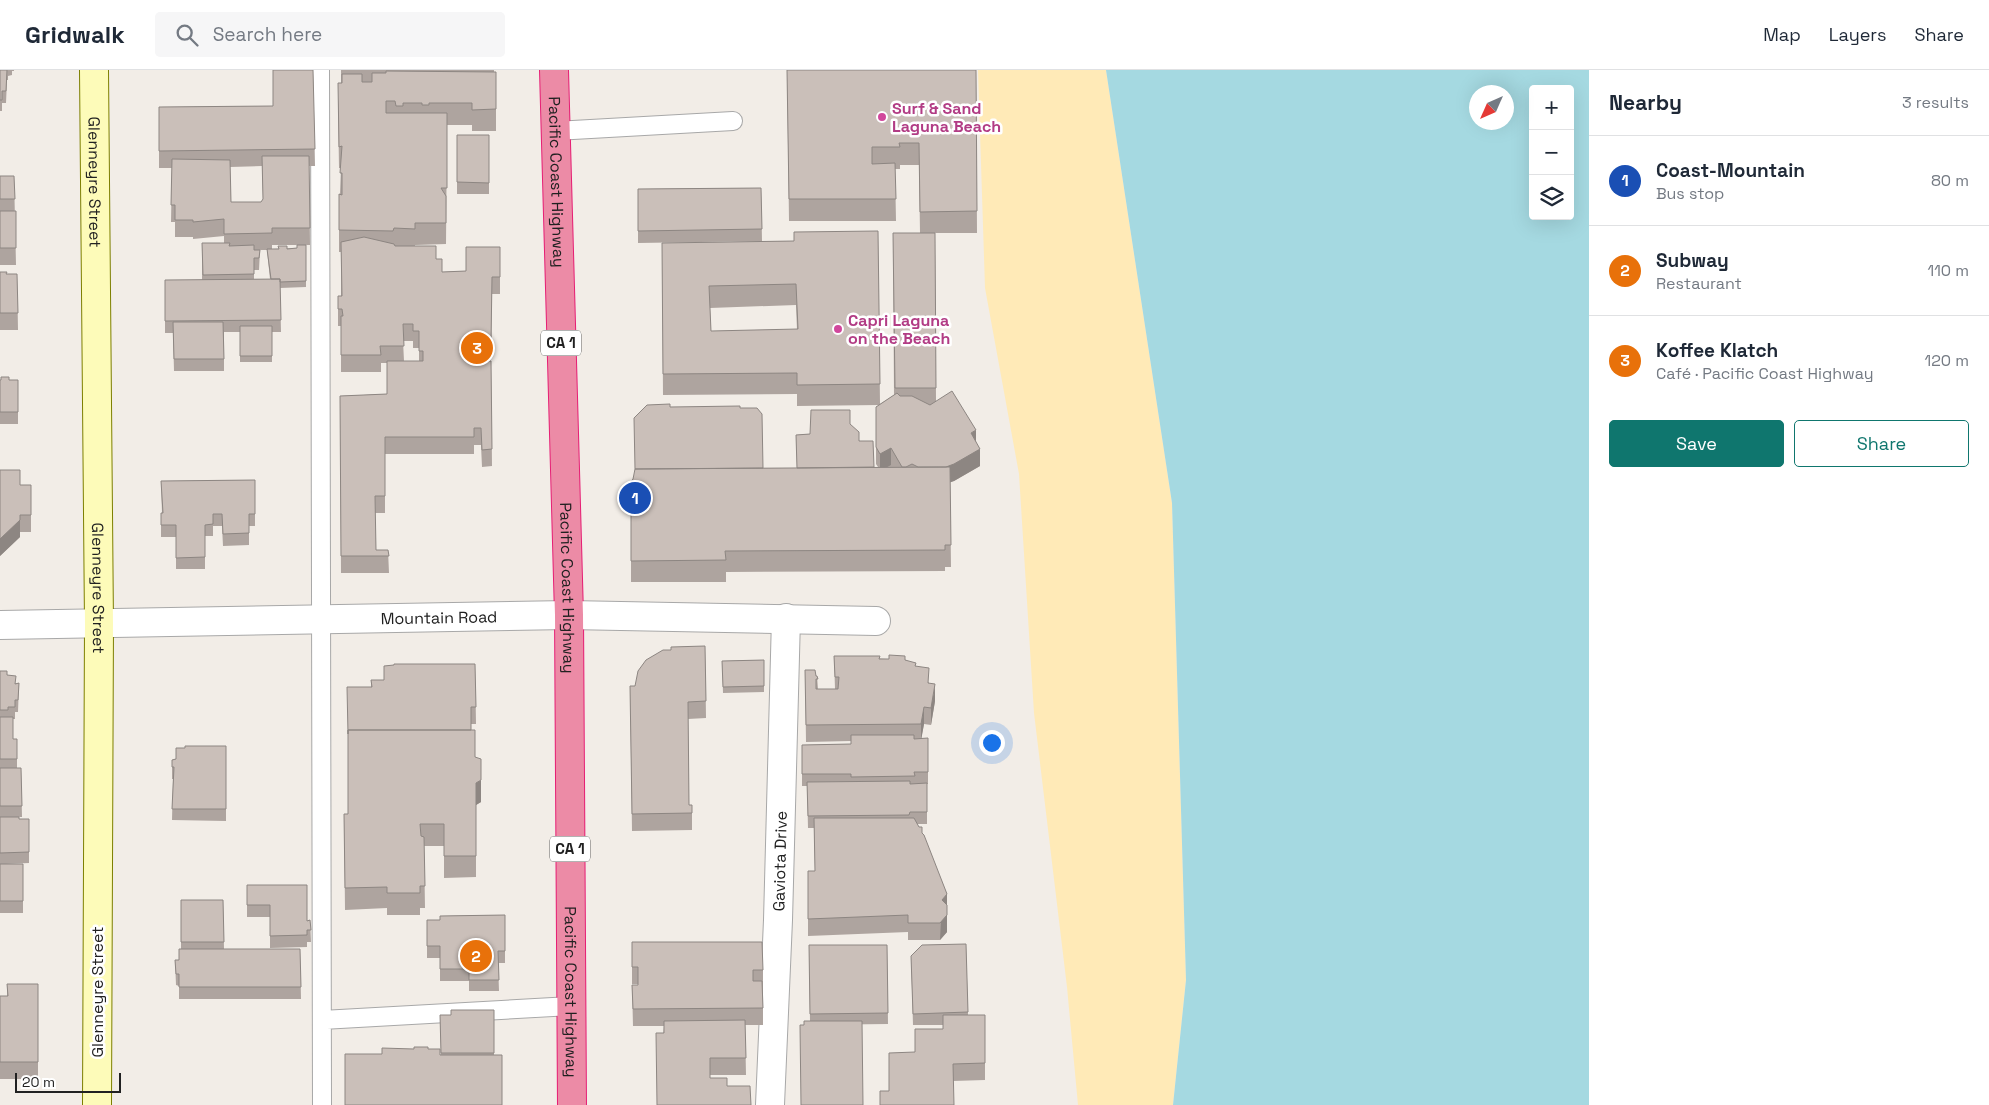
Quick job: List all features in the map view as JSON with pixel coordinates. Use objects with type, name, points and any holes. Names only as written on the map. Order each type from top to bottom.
[{"type":"highway","name":"Pacific Coast Highway","points":[[554,70],[569,616],[572,1105]]},
{"type":"main road","name":"Glenneyre Street","points":[[94,70],[99,624],[97,1105]]},
{"type":"street","name":"Mountain Road","points":[[0,625],[569,616],[786,618],[876,621]]},
{"type":"street","name":"Gaviota Drive","points":[[770,1105],[778,920],[786,618]]},
{"type":"lane","points":[[320,70],[322,1105]]},
{"type":"lane","points":[[555,131],[733,121]]},
{"type":"lane","points":[[322,1020],[571,1006]]},
{"type":"sand","points":[[978,70],[1106,70],[1172,503],[1186,980],[1173,1105],[1078,1105],[1067,987],[1034,713],[1019,474],[985,288]]},
{"type":"water","points":[[1106,70],[1589,70],[1589,1105],[1173,1105],[1186,980],[1172,503]]},
{"type":"building","points":[[0,70],[7,70],[6,91],[2,91],[2,100],[0,100]]},
{"type":"building","points":[[273,70],[313,70],[315,149],[159,151],[159,107],[273,106]]},
{"type":"building","name":"Surf & Sand Laguna Beach","points":[[787,70],[976,70],[977,211],[920,212],[919,143],[899,143],[900,147],[872,147],[872,164],[895,163],[896,199],[789,199]]},
{"type":"building","points":[[386,71],[496,72],[496,109],[472,110],[472,103],[429,103],[429,105],[422,105],[422,103],[403,103],[403,106],[396,106],[395,101],[386,101],[386,113],[447,113],[447,188],[441,188],[446,196],[446,223],[415,223],[415,229],[394,228],[393,231],[339,230],[339,194],[342,195],[342,173],[340,173],[342,146],[339,147],[338,83],[342,83],[342,74],[362,74],[362,82],[372,82],[372,73],[386,73]]},
{"type":"building","points":[[457,135],[489,135],[489,183],[457,182]]},
{"type":"building","points":[[262,156],[309,156],[310,228],[272,228],[272,233],[224,234],[224,219],[193,222],[193,220],[175,220],[175,205],[171,205],[172,159],[230,160],[231,202],[261,202],[263,199]]},
{"type":"building","points":[[0,176],[14,176],[15,199],[0,199]]},
{"type":"building","points":[[761,188],[762,229],[638,231],[638,189]]},
{"type":"building","points":[[0,211],[16,211],[16,248],[0,248]]},
{"type":"building","name":"Capri Laguna on the Beach","points":[[878,231],[880,384],[797,385],[797,373],[663,374],[662,243],[794,241],[794,232]],"holes":[[[796,284],[798,329],[711,331],[709,286]]]},
{"type":"building","points":[[893,233],[935,233],[936,388],[895,388]]},
{"type":"building","points":[[364,237],[394,244],[395,246],[436,246],[436,259],[442,259],[442,272],[466,271],[466,247],[500,247],[500,277],[492,277],[491,341],[475,341],[475,361],[491,361],[492,449],[482,450],[481,428],[474,428],[474,437],[385,437],[385,496],[375,496],[376,550],[388,550],[389,556],[341,556],[340,396],[387,394],[387,361],[423,361],[423,351],[419,351],[419,331],[413,331],[413,324],[403,324],[404,346],[380,346],[381,355],[341,355],[341,316],[343,316],[342,309],[338,309],[338,296],[342,296],[341,242]]},
{"type":"building","points":[[202,243],[230,243],[229,246],[254,245],[254,250],[260,250],[259,258],[254,258],[254,274],[203,275]]},
{"type":"building","points":[[297,245],[306,245],[306,281],[280,282],[280,279],[271,279],[267,249],[279,249],[278,246],[287,246],[287,249],[297,248]]},
{"type":"building","points":[[0,272],[17,274],[18,313],[0,313]]},
{"type":"building","points":[[280,279],[281,320],[165,321],[165,280]]},
{"type":"building","points":[[173,322],[223,322],[224,359],[174,359]]},
{"type":"building","points":[[240,326],[272,326],[272,356],[240,356]]},
{"type":"building","points":[[1,377],[9,377],[9,380],[18,380],[18,412],[0,412]]},
{"type":"building","points":[[952,391],[976,430],[971,433],[980,449],[946,467],[918,467],[912,464],[902,467],[891,448],[880,454],[876,447],[876,407],[897,393],[900,396],[912,396],[930,405]]},
{"type":"building","points":[[670,404],[670,407],[740,406],[740,408],[757,408],[762,414],[763,468],[635,469],[634,418],[647,405]]},
{"type":"building","points":[[811,410],[850,410],[850,424],[859,432],[859,441],[873,441],[874,467],[797,468],[796,435],[810,434]]},
{"type":"building","points":[[950,467],[951,545],[945,545],[945,550],[725,551],[726,560],[631,561],[631,496],[635,496],[630,483],[635,469]]},
{"type":"building","points":[[0,470],[20,470],[20,485],[31,485],[31,515],[20,515],[20,520],[0,539]]},
{"type":"building","points":[[255,480],[255,514],[249,514],[249,533],[223,534],[222,514],[213,514],[213,524],[205,525],[205,557],[176,558],[176,525],[161,525],[161,513],[163,513],[161,481]]},
{"type":"building","points":[[705,646],[706,701],[688,702],[689,805],[692,805],[692,813],[632,814],[630,686],[635,686],[638,671],[646,660],[663,650],[671,650],[671,647]]},
{"type":"building","points":[[889,655],[905,656],[905,660],[916,663],[915,666],[929,668],[928,683],[935,684],[931,708],[924,707],[921,724],[806,725],[805,670],[815,670],[818,679],[816,679],[816,689],[838,689],[839,677],[835,677],[834,656],[880,656],[879,659],[889,659]]},
{"type":"building","points":[[764,660],[764,686],[723,687],[722,661]]},
{"type":"building","points":[[394,664],[475,664],[476,707],[471,707],[471,730],[348,730],[348,734],[347,687],[372,687],[371,680],[384,680],[384,666]]},
{"type":"building","points":[[0,671],[7,671],[7,675],[16,676],[15,684],[19,683],[18,700],[15,700],[15,707],[8,707],[8,710],[0,710]]},
{"type":"building","points":[[0,717],[13,717],[13,739],[17,739],[17,759],[0,759]]},
{"type":"building","points":[[348,730],[475,730],[475,757],[481,759],[481,780],[476,783],[476,856],[444,856],[444,824],[420,824],[421,836],[424,837],[425,886],[420,886],[420,893],[387,893],[387,887],[345,888],[344,814],[348,814]]},
{"type":"building","points":[[851,735],[914,735],[914,739],[928,738],[928,772],[914,772],[915,776],[851,777],[851,774],[802,774],[802,745],[851,744]]},
{"type":"building","points":[[185,746],[226,746],[226,809],[172,809],[174,767],[172,767],[172,760],[176,759],[176,748],[185,748]]},
{"type":"building","points":[[0,768],[21,768],[22,806],[0,806]]},
{"type":"building","points":[[910,781],[910,784],[927,783],[927,812],[910,812],[909,815],[808,816],[807,782]]},
{"type":"building","points":[[0,817],[29,819],[29,852],[0,853]]},
{"type":"building","points":[[814,818],[914,818],[919,827],[922,827],[922,833],[947,894],[942,900],[947,905],[947,915],[940,923],[908,923],[908,915],[808,919],[808,871],[815,871]]},
{"type":"building","points":[[0,864],[23,864],[23,901],[0,901]]},
{"type":"building","points":[[247,885],[307,885],[307,921],[310,920],[311,930],[307,930],[307,935],[270,936],[270,905],[247,905]]},
{"type":"building","points":[[181,900],[223,900],[224,942],[181,942]]},
{"type":"building","points":[[505,915],[505,951],[498,951],[499,980],[469,980],[469,969],[440,969],[440,946],[427,946],[427,920],[440,920],[440,916]]},
{"type":"building","points":[[632,942],[762,942],[763,970],[753,970],[753,981],[762,981],[763,1008],[633,1009],[632,985],[638,985],[638,967],[632,967]]},
{"type":"building","points":[[966,944],[968,1012],[913,1014],[911,956],[922,945]]},
{"type":"building","points":[[809,945],[887,945],[888,1013],[810,1014]]},
{"type":"building","points":[[179,949],[300,949],[301,987],[179,987],[179,974],[176,974],[175,960],[179,960]]},
{"type":"building","points":[[7,984],[38,984],[38,1062],[0,1062],[0,996],[8,996]]},
{"type":"building","points":[[451,1010],[494,1010],[494,1053],[441,1053],[440,1015],[451,1015]]},
{"type":"building","points":[[943,1015],[985,1015],[985,1063],[953,1064],[954,1105],[880,1105],[880,1091],[889,1091],[889,1053],[915,1052],[915,1029],[943,1029]]},
{"type":"building","points":[[745,1020],[746,1058],[710,1058],[710,1078],[727,1078],[727,1086],[750,1086],[751,1105],[657,1105],[656,1033],[664,1033],[664,1021]]},
{"type":"building","points":[[804,1021],[862,1021],[863,1105],[801,1105],[800,1025],[804,1025]]},
{"type":"building","points":[[414,1047],[440,1049],[440,1055],[502,1055],[502,1105],[345,1105],[345,1054],[382,1054],[382,1048],[414,1049]]},
{"type":"place","name":"Surf & Sand Laguna Beach","points":[[882,117]]},
{"type":"place","name":"Capri Laguna on the Beach","points":[[838,329]]},
{"type":"place","name":"Koffee Klatch","points":[[477,348]]},
{"type":"place","name":"Coast-Mountain","points":[[635,498]]},
{"type":"place","name":"Subway","points":[[476,956]]}]
